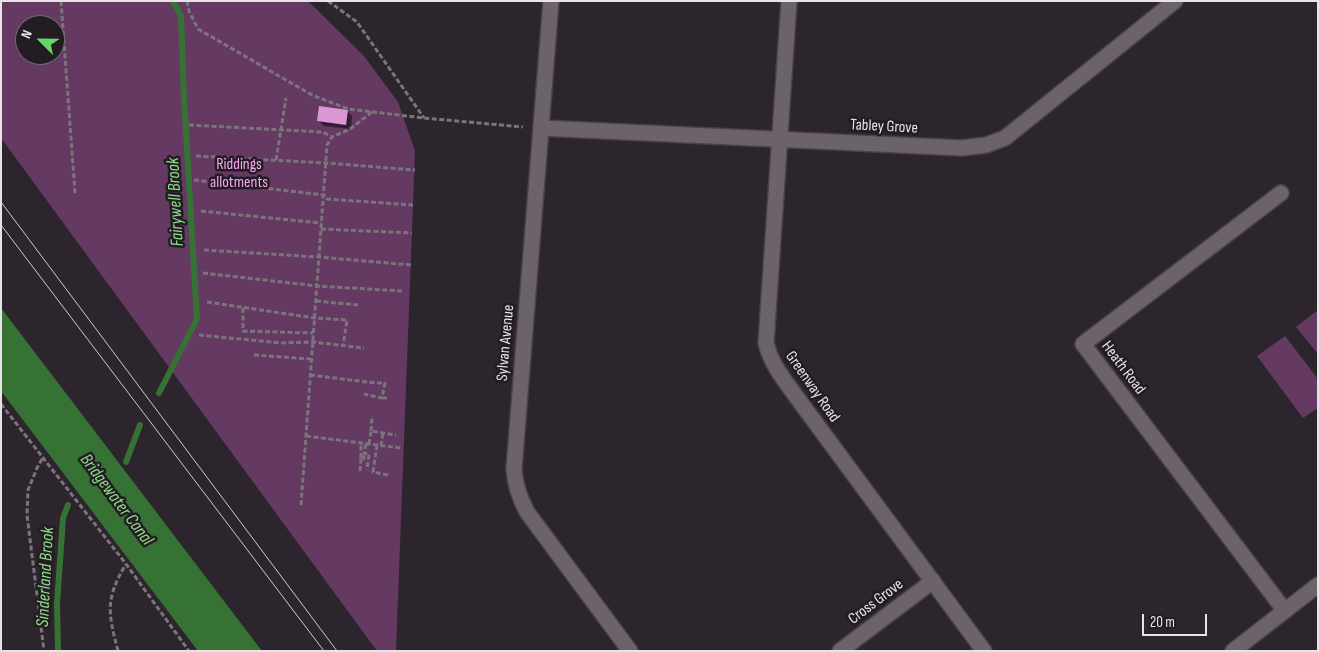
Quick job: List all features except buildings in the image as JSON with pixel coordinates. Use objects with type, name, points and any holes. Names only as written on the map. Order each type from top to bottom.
[{"type":"street","name":"Sylvan Avenue","points":[[551,1],[514,469],[515,483],[527,512],[630,651]]},
{"type":"street","name":"Greenway Road","points":[[789,1],[766,343],[769,355],[774,367],[984,651]]},
{"type":"street","name":"Tabley Grove","points":[[541,128],[962,148],[976,147],[1005,138],[1175,1]]},
{"type":"street","name":"Heath Road","points":[[1281,193],[1083,344],[1285,611]]},
{"type":"street","name":"Cross Grove","points":[[840,651],[933,581]]},
{"type":"street","points":[[1233,651],[1318,585]]},
{"type":"path","points":[[61,1],[75,193]]},
{"type":"path","points":[[187,1],[189,11],[198,29],[312,95],[348,109],[424,118],[541,128]]},
{"type":"path","points":[[328,1],[357,22],[424,118]]},
{"type":"path","points":[[276,160],[286,98]]},
{"type":"path","points":[[301,505],[327,144],[332,137],[350,129],[372,112]]},
{"type":"path","points":[[189,125],[324,132],[332,137]]},
{"type":"path","points":[[196,156],[415,170]]},
{"type":"path","points":[[194,180],[324,195],[327,199],[413,205]]},
{"type":"path","points":[[201,211],[321,223]]},
{"type":"path","points":[[321,230],[412,233]]},
{"type":"path","points":[[204,250],[411,265]]},
{"type":"path","points":[[203,273],[317,286],[402,291]]},
{"type":"path","points":[[316,301],[358,305]]},
{"type":"path","points":[[207,302],[315,318],[347,320],[343,346]]},
{"type":"path","points":[[244,308],[243,331],[313,332]]},
{"type":"path","points":[[200,335],[282,343],[312,342],[364,348]]},
{"type":"path","points":[[254,355],[312,359]]},
{"type":"path","points":[[310,375],[385,383],[382,398]]},
{"type":"path","points":[[364,394],[388,398]]},
{"type":"path","points":[[1,404],[42,459],[126,564],[189,651]]},
{"type":"path","points":[[361,458],[364,459],[364,453],[368,444],[372,416]]},
{"type":"path","points":[[371,431],[396,435]]},
{"type":"path","points":[[383,433],[373,472],[388,475]]},
{"type":"path","points":[[306,436],[401,448]]},
{"type":"path","points":[[360,471],[361,443]]},
{"type":"path","points":[[364,453],[369,454],[367,470]]},
{"type":"path","points":[[42,459],[28,490],[26,515],[44,651]]},
{"type":"path","points":[[118,651],[111,622],[110,602],[115,583],[126,564]]},
{"type":"green space","name":"Riddings allotments","points":[[1,1],[308,1],[364,56],[398,102],[415,151],[396,651],[377,651],[1,138]]},
{"type":"green space","points":[[1318,310],[1318,354],[1296,327]]},
{"type":"green space","points":[[1285,336],[1318,379],[1318,408],[1303,418],[1257,356]]},
{"type":"water","name":"Bridgewater Canal","points":[[1,308],[262,651],[198,651],[1,391]]},
{"type":"waterway","name":"Fairywell Brook","points":[[159,393],[197,319],[181,16],[173,1]]},
{"type":"waterway","name":"Fairywell Brook","points":[[126,462],[140,425]]},
{"type":"waterway","name":"Sinderland Brook","points":[[58,651],[57,604],[63,518],[68,505]]},
{"type":"tram line","points":[[1,202],[337,651]]},
{"type":"tram line","points":[[1,225],[324,651]]}]
